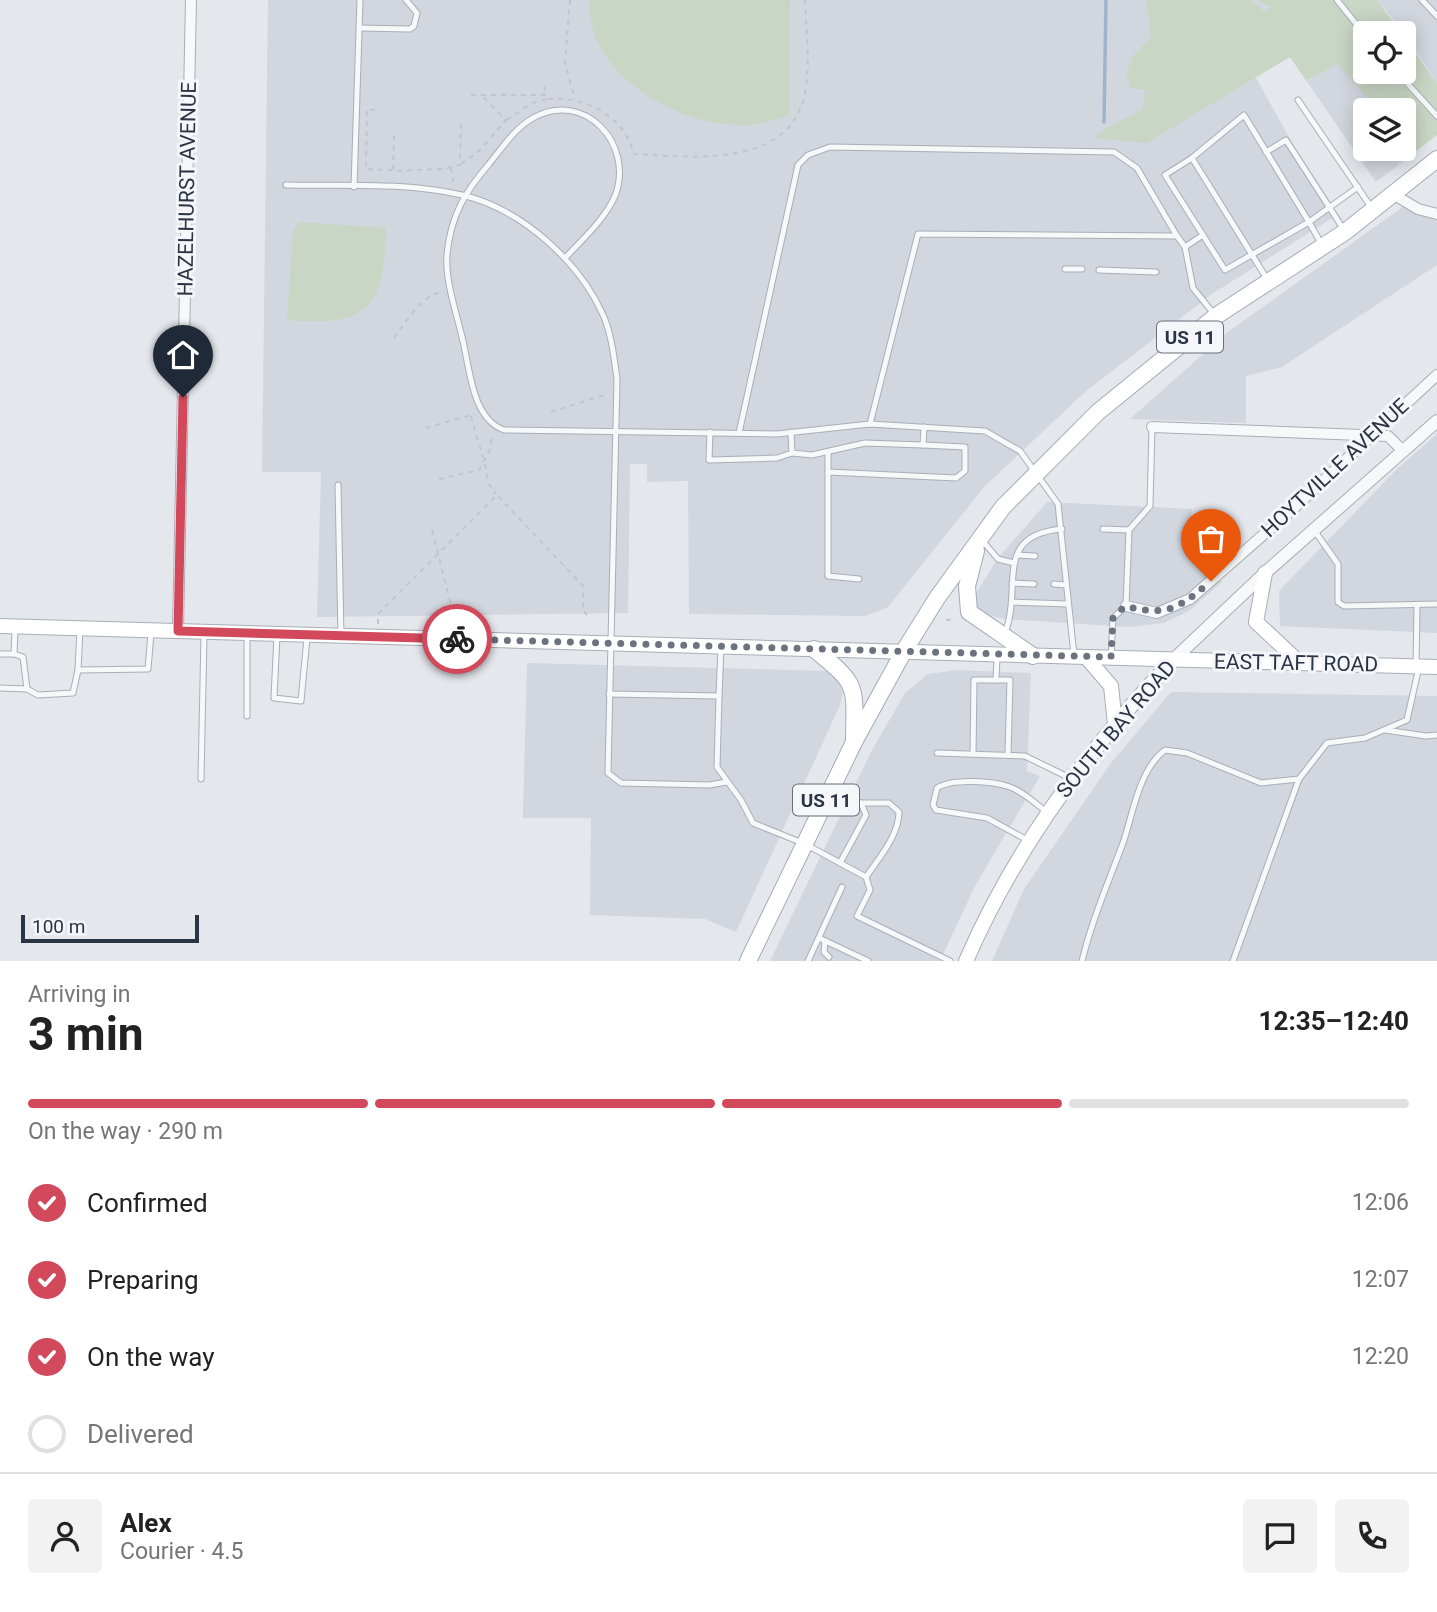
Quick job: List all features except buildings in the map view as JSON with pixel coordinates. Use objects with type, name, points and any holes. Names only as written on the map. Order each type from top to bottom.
[{"type":"main road","name":"US 11","points":[[748,961],[854,742],[904,651],[979,540],[1035,473],[1098,412],[1216,316],[1345,232],[1436,163]]},
{"type":"main road","points":[[979,540],[967,586],[966,606],[973,618],[1033,656]]},
{"type":"main road","points":[[1265,573],[1256,622],[1300,663]]},
{"type":"main road","name":"EAST TAFT ROAD","points":[[0,626],[1437,667]]},
{"type":"main road","points":[[814,649],[848,677],[854,710],[854,742]]},
{"type":"main road","points":[[1080,657],[1111,686],[1115,724]]},
{"type":"main road","name":"SOUTH BAY ROAD","points":[[966,961],[1004,883],[1048,813],[1115,724],[1173,660]]},
{"type":"street","name":"HAZELHURST AVENUE","points":[[178,631],[191,0]]},
{"type":"street","points":[[1394,194],[1418,209],[1437,214]]},
{"type":"street","name":"HOYTVILLE AVENUE","points":[[1125,606],[1157,613],[1190,599],[1437,375]]},
{"type":"street","name":"SOUTH BAY ROAD","points":[[1173,660],[1265,573],[1437,421]]},
{"type":"street","points":[[1152,427],[1372,435],[1393,438],[1403,451]]},
{"type":"lane","points":[[354,187],[360,0]]},
{"type":"lane","points":[[359,28],[410,29],[414,26],[417,13],[406,0]]},
{"type":"lane","points":[[1337,0],[1354,21]]},
{"type":"lane","points":[[1422,0],[1437,16]]},
{"type":"lane","points":[[1408,84],[1437,116]]},
{"type":"lane","points":[[1298,100],[1373,209]]},
{"type":"lane","points":[[565,258],[589,234],[614,198],[621,164],[618,150],[610,136],[598,124],[575,112],[552,112],[534,117],[520,127],[463,195],[447,255],[451,290],[482,413],[496,427],[617,434],[791,432],[870,424],[985,430],[1020,451],[1058,504],[1068,604],[1080,657]]},
{"type":"lane","points":[[1323,246],[1309,222],[1244,115],[1192,158],[1165,175],[1225,270],[1309,222],[1330,209],[1358,187]]},
{"type":"lane","points":[[1266,152],[1286,140],[1345,232]]},
{"type":"lane","points":[[739,433],[798,165],[808,155],[830,148],[1114,152],[1137,168],[1185,247],[1193,288],[1216,316]]},
{"type":"lane","points":[[1192,158],[1268,282]]},
{"type":"lane","points":[[286,185],[449,192],[482,201],[519,220],[565,258],[594,297],[605,320],[612,345],[617,392],[608,773],[616,781],[709,785],[727,782]]},
{"type":"lane","points":[[870,424],[918,234],[1177,236]]},
{"type":"lane","points":[[1185,247],[1203,235]]},
{"type":"lane","points":[[1065,268],[1082,269]]},
{"type":"lane","points":[[1099,270],[1156,272]]},
{"type":"lane","points":[[923,445],[924,427]]},
{"type":"lane","points":[[1111,657],[1113,618],[1125,606],[1129,530],[1150,506],[1152,427]]},
{"type":"lane","points":[[710,432],[709,460],[776,458],[792,453],[813,455],[866,443],[965,447],[965,471],[956,478],[828,472]]},
{"type":"lane","points":[[791,432],[792,453]]},
{"type":"lane","points":[[828,452],[828,576],[859,579]]},
{"type":"lane","points":[[338,485],[341,636]]},
{"type":"lane","points":[[1004,637],[1012,601],[1014,563],[1023,542],[1032,534],[1062,528]]},
{"type":"lane","points":[[1102,529],[1129,530]]},
{"type":"lane","points":[[1314,530],[1338,564],[1338,602],[1344,606],[1437,604]]},
{"type":"lane","points":[[979,540],[998,559],[1014,563]]},
{"type":"lane","points":[[1017,555],[1035,556]]},
{"type":"lane","points":[[1055,557],[1064,558]]},
{"type":"lane","points":[[1012,583],[1034,584]]},
{"type":"lane","points":[[1054,584],[1066,585]]},
{"type":"lane","points":[[1012,601],[1068,604]]},
{"type":"lane","points":[[1233,961],[1299,779],[1327,743],[1365,738],[1407,720],[1417,666],[1418,606]]},
{"type":"lane","points":[[14,654],[15,626]]},
{"type":"lane","points":[[0,688],[27,689],[38,695],[73,692],[78,670],[80,628]]},
{"type":"lane","points":[[78,670],[148,669],[152,630]]},
{"type":"lane","points":[[201,779],[204,631]]},
{"type":"lane","points":[[247,633],[247,716]]},
{"type":"lane","points":[[278,634],[274,698],[301,701],[307,635]]},
{"type":"lane","points":[[721,646],[717,767],[753,823],[805,844],[866,877],[870,890],[857,916],[950,961]]},
{"type":"lane","points":[[0,654],[23,657],[27,689]]},
{"type":"lane","points":[[996,680],[997,654]]},
{"type":"lane","points":[[973,754],[974,680],[1010,680],[1008,754]]},
{"type":"lane","points":[[609,694],[719,696]]},
{"type":"lane","points":[[1384,730],[1437,735]]},
{"type":"lane","points":[[1082,961],[1094,914],[1143,782],[1156,756],[1165,750],[1187,753],[1261,783],[1299,779]]},
{"type":"lane","points":[[937,753],[1008,754],[1038,759],[1072,779]]},
{"type":"lane","points":[[1029,841],[987,818],[936,810],[933,805],[937,788],[956,783],[996,783],[1012,787],[1048,813]]},
{"type":"lane","points":[[830,791],[861,803],[889,803],[899,812],[899,821],[889,843],[866,877]]},
{"type":"lane","points":[[840,863],[866,815],[861,803]]},
{"type":"lane","points":[[808,961],[822,940],[842,887]]},
{"type":"lane","points":[[822,940],[824,952],[829,957]]},
{"type":"lane","points":[[822,940],[868,961]]},
{"type":"path","points":[[570,0],[565,63],[575,99],[575,112]]},
{"type":"path","points":[[374,110],[367,109],[366,169],[393,171],[460,165],[477,153],[506,120],[532,103],[547,99],[575,99],[607,114],[624,132],[634,154],[712,158],[743,153],[766,144],[794,117],[804,96],[807,73],[805,0]]},
{"type":"path","points":[[544,86],[547,99]]},
{"type":"path","points":[[471,94],[546,95]]},
{"type":"path","points":[[481,95],[506,120]]},
{"type":"path","points":[[460,165],[461,121]]},
{"type":"path","points":[[393,171],[394,135]]},
{"type":"path","points":[[449,192],[454,177],[450,168]]},
{"type":"path","points":[[394,338],[433,293],[451,290]]},
{"type":"path","points":[[551,412],[617,392]]},
{"type":"path","points":[[426,428],[482,413]]},
{"type":"path","points":[[471,416],[488,483],[583,586],[583,611],[587,615]]},
{"type":"path","points":[[439,480],[480,470],[496,427]]},
{"type":"path","points":[[379,637],[378,614],[497,495]]},
{"type":"path","points":[[432,530],[459,639]]},
{"type":"path","points":[[946,620],[959,617]]},
{"type":"shaded area","points":[[268,0],[1257,0],[1317,39],[1367,98],[1353,98],[1353,149],[1290,57],[1255,76],[1295,148],[1337,215],[1212,294],[1085,392],[985,486],[888,607],[865,616],[689,614],[688,481],[647,482],[647,464],[630,464],[628,613],[317,617],[321,472],[262,472]]},
{"type":"shaded area","points":[[1377,0],[1437,0],[1437,83],[1416,51],[1416,21],[1394,21]]},
{"type":"shaded area","points":[[1362,161],[1404,161],[1376,182]]},
{"type":"shaded area","points":[[1404,206],[1437,218],[1437,265],[1282,367],[1246,376],[1246,423],[1130,419],[1228,332]]},
{"type":"shaded area","points":[[1437,434],[1437,633],[1280,626],[1279,591],[1396,470]]},
{"type":"shaded area","points":[[1047,502],[1192,509],[1190,547],[1222,582],[1189,611],[1164,623],[1129,627],[1004,619],[979,613],[975,595],[998,558]]},
{"type":"shaded area","points":[[527,663],[827,671],[837,679],[843,691],[840,705],[736,932],[705,919],[590,915],[591,818],[523,818]]},
{"type":"shaded area","points":[[957,670],[1031,673],[1027,771],[1040,776],[975,886],[940,961],[770,961],[872,750],[905,693],[928,674]]},
{"type":"shaded area","points":[[1171,692],[1437,696],[1437,961],[992,961],[1024,889],[1111,763]]},
{"type":"green space","points":[[590,0],[790,0],[789,116],[756,124],[736,125],[686,115],[661,104],[617,71],[602,50],[592,26]]},
{"type":"green space","points":[[1146,0],[1251,0],[1263,11],[1270,8],[1257,0],[1377,0],[1392,21],[1353,21],[1353,82],[1338,64],[1306,80],[1290,57],[1147,143],[1094,138],[1143,109],[1145,90],[1131,88],[1126,74],[1133,56],[1151,37]]},
{"type":"green space","points":[[1416,54],[1437,83],[1437,135],[1416,151],[1416,98],[1367,98],[1355,84],[1416,84]]},
{"type":"green space","points":[[300,222],[386,228],[382,277],[376,294],[366,307],[354,315],[336,320],[287,320],[293,230]]},
{"type":"waterway","points":[[1104,122],[1106,0]]},
{"type":"way so far","points":[[457,639],[1111,657],[1113,618],[1125,606],[1157,613],[1190,599],[1211,581]]},
{"type":"route","points":[[183,397],[178,631],[457,639]]}]
